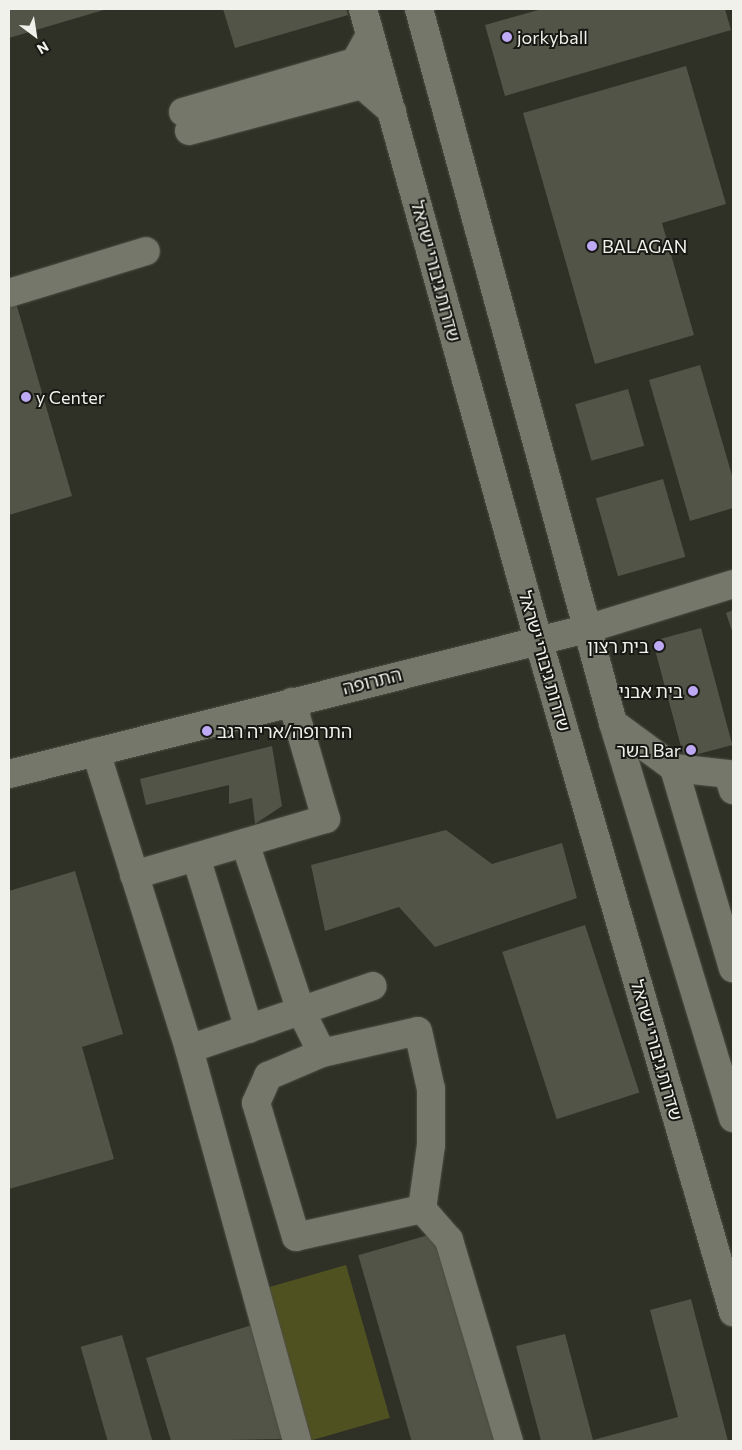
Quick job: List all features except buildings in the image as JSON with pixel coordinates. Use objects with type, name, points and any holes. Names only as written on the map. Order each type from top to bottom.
[{"type":"street","name":"שדרות גיבורי ישראל","points":[[363,9],[538,639],[733,1312]]},
{"type":"street","points":[[419,9],[590,628],[613,723],[733,1118]]},
{"type":"street","points":[[370,36],[355,62],[186,121],[362,84],[392,111]]},
{"type":"street","points":[[9,293],[146,251]]},
{"type":"street","name":"התרופה","points":[[9,774],[538,639],[590,628],[733,584]]},
{"type":"street","points":[[134,875],[326,819],[292,702]]},
{"type":"street","points":[[613,723],[674,768],[732,778]]},
{"type":"street","points":[[96,752],[189,1049],[297,1441]]},
{"type":"street","points":[[674,768],[724,896],[733,968]]},
{"type":"street","points":[[245,843],[301,1011],[322,1052]]},
{"type":"street","points":[[196,857],[249,1028]]},
{"type":"street","points":[[189,1049],[373,986]]},
{"type":"street","points":[[422,1209],[296,1237],[256,1103],[268,1076],[322,1052],[418,1032],[431,1089],[431,1145],[422,1209],[449,1240],[509,1441]]},
{"type":"shaded area","points":[[346,1265],[390,1418],[309,1441],[265,1288]]},
{"type":"place","name":"jorkyball","points":[[507,37]]},
{"type":"place","name":"BALAGAN","points":[[592,246]]},
{"type":"place","name":"y Center","points":[[26,397]]},
{"type":"place","name":"בית רצון","points":[[659,646]]},
{"type":"place","name":"בית אבני","points":[[693,691]]},
{"type":"place","name":"התרופה/אריה רגב","points":[[207,731]]},
{"type":"place","name":"בשר Bar","points":[[691,750]]}]
